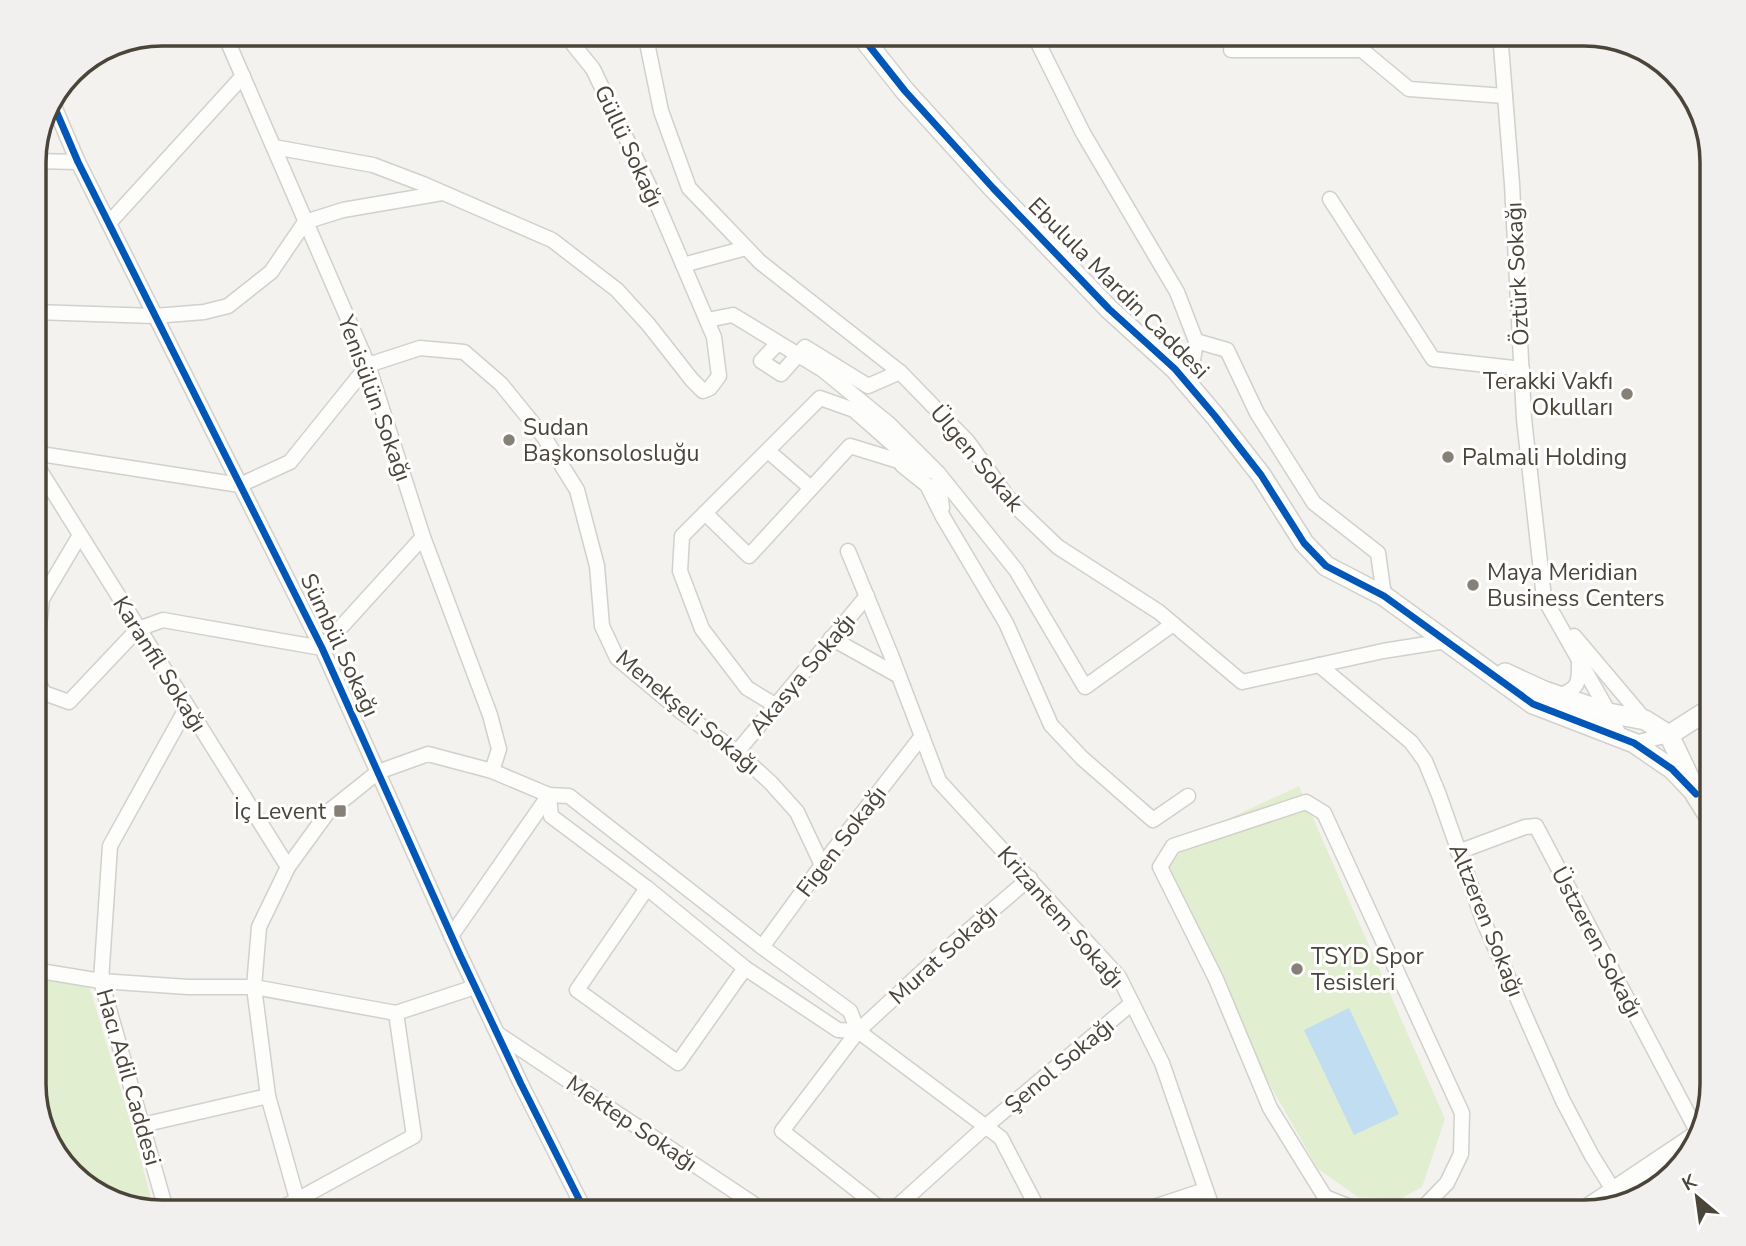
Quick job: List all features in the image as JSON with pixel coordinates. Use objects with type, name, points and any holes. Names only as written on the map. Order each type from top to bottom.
[{"type":"main road","name":"Ebulula Mardin Caddesi","points":[[1696,794],[1700,800]]},
{"type":"street","name":"Yenisülün Sokağı","points":[[230,46],[368,365],[423,537],[489,715],[499,749],[492,771]]},
{"type":"street","name":"Güllü Sokağı","points":[[442,193],[552,240],[617,290],[692,380],[703,391],[710,388],[719,376],[714,337],[652,192],[593,69],[574,46]]},
{"type":"street","name":"Ülgen Sokak","points":[[648,46],[661,111],[689,188],[760,262],[900,372],[968,442],[1011,502],[1058,547],[1159,612],[1242,682],[1382,650],[1447,641]]},
{"type":"street","name":"Ebulula Mardin Caddesi","points":[[869,46],[905,91],[993,188],[1109,309],[1175,369],[1261,475],[1304,543],[1326,566],[1384,596],[1533,705],[1627,740],[1672,769],[1696,794]]},
{"type":"street","points":[[1040,46],[1083,133],[1177,292],[1196,341],[1189,386]]},
{"type":"street","name":"Öztürk Sokağı","points":[[1501,46],[1512,184],[1524,419],[1544,598],[1627,740]]},
{"type":"street","points":[[1231,50],[1362,50],[1409,89],[1505,96]]},
{"type":"street","points":[[109,223],[243,76]]},
{"type":"street","name":"Sümbül Sokağı","points":[[56,112],[78,162],[322,648],[451,936],[580,1200]]},
{"type":"street","points":[[274,147],[373,165],[442,193]]},
{"type":"street","points":[[46,161],[78,162]]},
{"type":"street","points":[[46,312],[155,316],[204,312],[228,306],[271,272],[305,222],[343,211],[442,193]]},
{"type":"street","points":[[1330,199],[1433,359],[1522,369]]},
{"type":"street","points":[[683,265],[746,248]]},
{"type":"street","points":[[707,320],[733,315],[823,370],[889,424],[938,473],[1016,570],[1085,687],[1173,624]]},
{"type":"street","points":[[1196,341],[1227,350],[1257,413],[1314,503],[1378,553],[1384,596]]},
{"type":"street","points":[[778,343],[761,361],[781,374],[805,347],[868,386],[900,372]]},
{"type":"street","name":"Menekşeli Sokağı","points":[[368,365],[420,348],[464,352],[501,384],[544,437],[577,490],[597,566],[602,626],[617,659],[679,710],[737,752],[771,783],[797,813],[822,864]]},
{"type":"street","points":[[46,455],[240,485],[290,462],[368,365]]},
{"type":"street","points":[[775,705],[747,688],[702,629],[680,571],[682,536],[820,398],[854,410],[918,467]]},
{"type":"street","points":[[705,513],[749,556],[850,446],[938,473]]},
{"type":"street","points":[[768,451],[811,488]]},
{"type":"street","points":[[895,460],[927,485],[1006,623],[1051,725],[1082,758],[1153,820],[1188,796]]},
{"type":"street","points":[[938,473],[943,517]]},
{"type":"street","name":"Karanfil Sokağı","points":[[46,480],[288,867]]},
{"type":"street","points":[[46,592],[80,535]]},
{"type":"street","points":[[46,694],[69,702],[138,629],[163,620],[322,648],[423,537]]},
{"type":"street","name":"Krizantem Sokağı","points":[[848,551],[939,781],[1119,977],[1162,1063],[1209,1200]]},
{"type":"street","name":"Akasya Sokağı","points":[[737,752],[867,596]]},
{"type":"street","points":[[1544,598],[1645,720],[1669,735],[1696,794]]},
{"type":"street","points":[[831,638],[899,676]]},
{"type":"street","points":[[1463,653],[1544,691],[1609,713],[1645,720]]},
{"type":"street","points":[[1559,696],[1573,691],[1579,678],[1579,660]]},
{"type":"street","name":"Altzeren Sokağı","points":[[1319,665],[1411,742],[1425,761],[1483,920],[1563,1101],[1617,1196]]},
{"type":"street","name":"Hacı Adil Caddesi","points":[[163,1200],[101,981],[110,846],[187,708]]},
{"type":"street","points":[[1627,740],[1669,735],[1700,715]]},
{"type":"street","name":"Figen Sokağı","points":[[762,947],[822,864],[922,736]]},
{"type":"street","points":[[298,1200],[268,1096],[254,987],[259,927],[288,867],[328,811],[378,772],[428,754],[492,771],[549,795],[569,796],[762,947],[850,1011],[858,1031],[1000,1138],[1033,1200]]},
{"type":"street","points":[[549,795],[551,816],[647,888],[745,968],[838,1030],[858,1031]]},
{"type":"street","points":[[451,936],[549,795]]},
{"type":"street","points":[[1332,1200],[1325,1197],[1270,1108],[1216,979],[1160,867],[1173,846],[1306,802],[1324,813],[1462,1113],[1461,1154],[1447,1183],[1431,1200]]},
{"type":"street","name":"Üstzeren Sokağı","points":[[1458,852],[1525,827],[1536,826],[1693,1124]]},
{"type":"street","name":"Murat Sokağı","points":[[871,1200],[782,1131],[858,1031],[949,947],[1030,878]]},
{"type":"street","points":[[647,888],[577,989],[678,1063],[745,968]]},
{"type":"street","points":[[46,972],[101,981],[188,987],[254,987],[396,1013],[475,987]]},
{"type":"street","name":"Şenol Sokağı","points":[[903,1200],[1132,1003]]},
{"type":"street","points":[[310,1200],[414,1136],[396,1013]]},
{"type":"street","name":"Mektep Sokağı","points":[[497,1033],[748,1200]]},
{"type":"street","points":[[142,1125],[268,1096]]},
{"type":"street","points":[[1619,1195],[1682,1147]]},
{"type":"street","points":[[1175,1200],[1205,1190]]},
{"type":"green space","name":"TSYD Spor Tesisleri","points":[[1299,786],[1445,1119],[1422,1187],[1400,1199],[1358,1197],[1318,1169],[1271,1087],[1159,851]]},
{"type":"green space","points":[[46,980],[89,986],[151,1200],[124,1194],[91,1177],[69,1155],[57,1136],[49,1115],[46,1093]]},
{"type":"water","points":[[1349,1008],[1399,1114],[1354,1135],[1304,1030]]},
{"type":"cycle path","points":[[869,46],[905,91],[993,188],[1109,309],[1175,369],[1261,475],[1304,543],[1326,566],[1384,596],[1533,704],[1634,743],[1672,769],[1696,794]]},
{"type":"cycle path","points":[[56,112],[78,162],[322,648],[460,955],[579,1200]]},
{"type":"place","name":"Terakki Vakfı Okulları","points":[[1627,394]]},
{"type":"place","name":"Sudan Başkonsolosluğu","points":[[509,440]]},
{"type":"place","name":"Palmali Holding","points":[[1448,457]]},
{"type":"place","name":"Maya Meridian Business Centers","points":[[1473,585]]},
{"type":"place","name":"İç Levent","points":[[340,811]]},
{"type":"place","name":"TSYD Spor Tesisleri","points":[[1297,969]]}]
